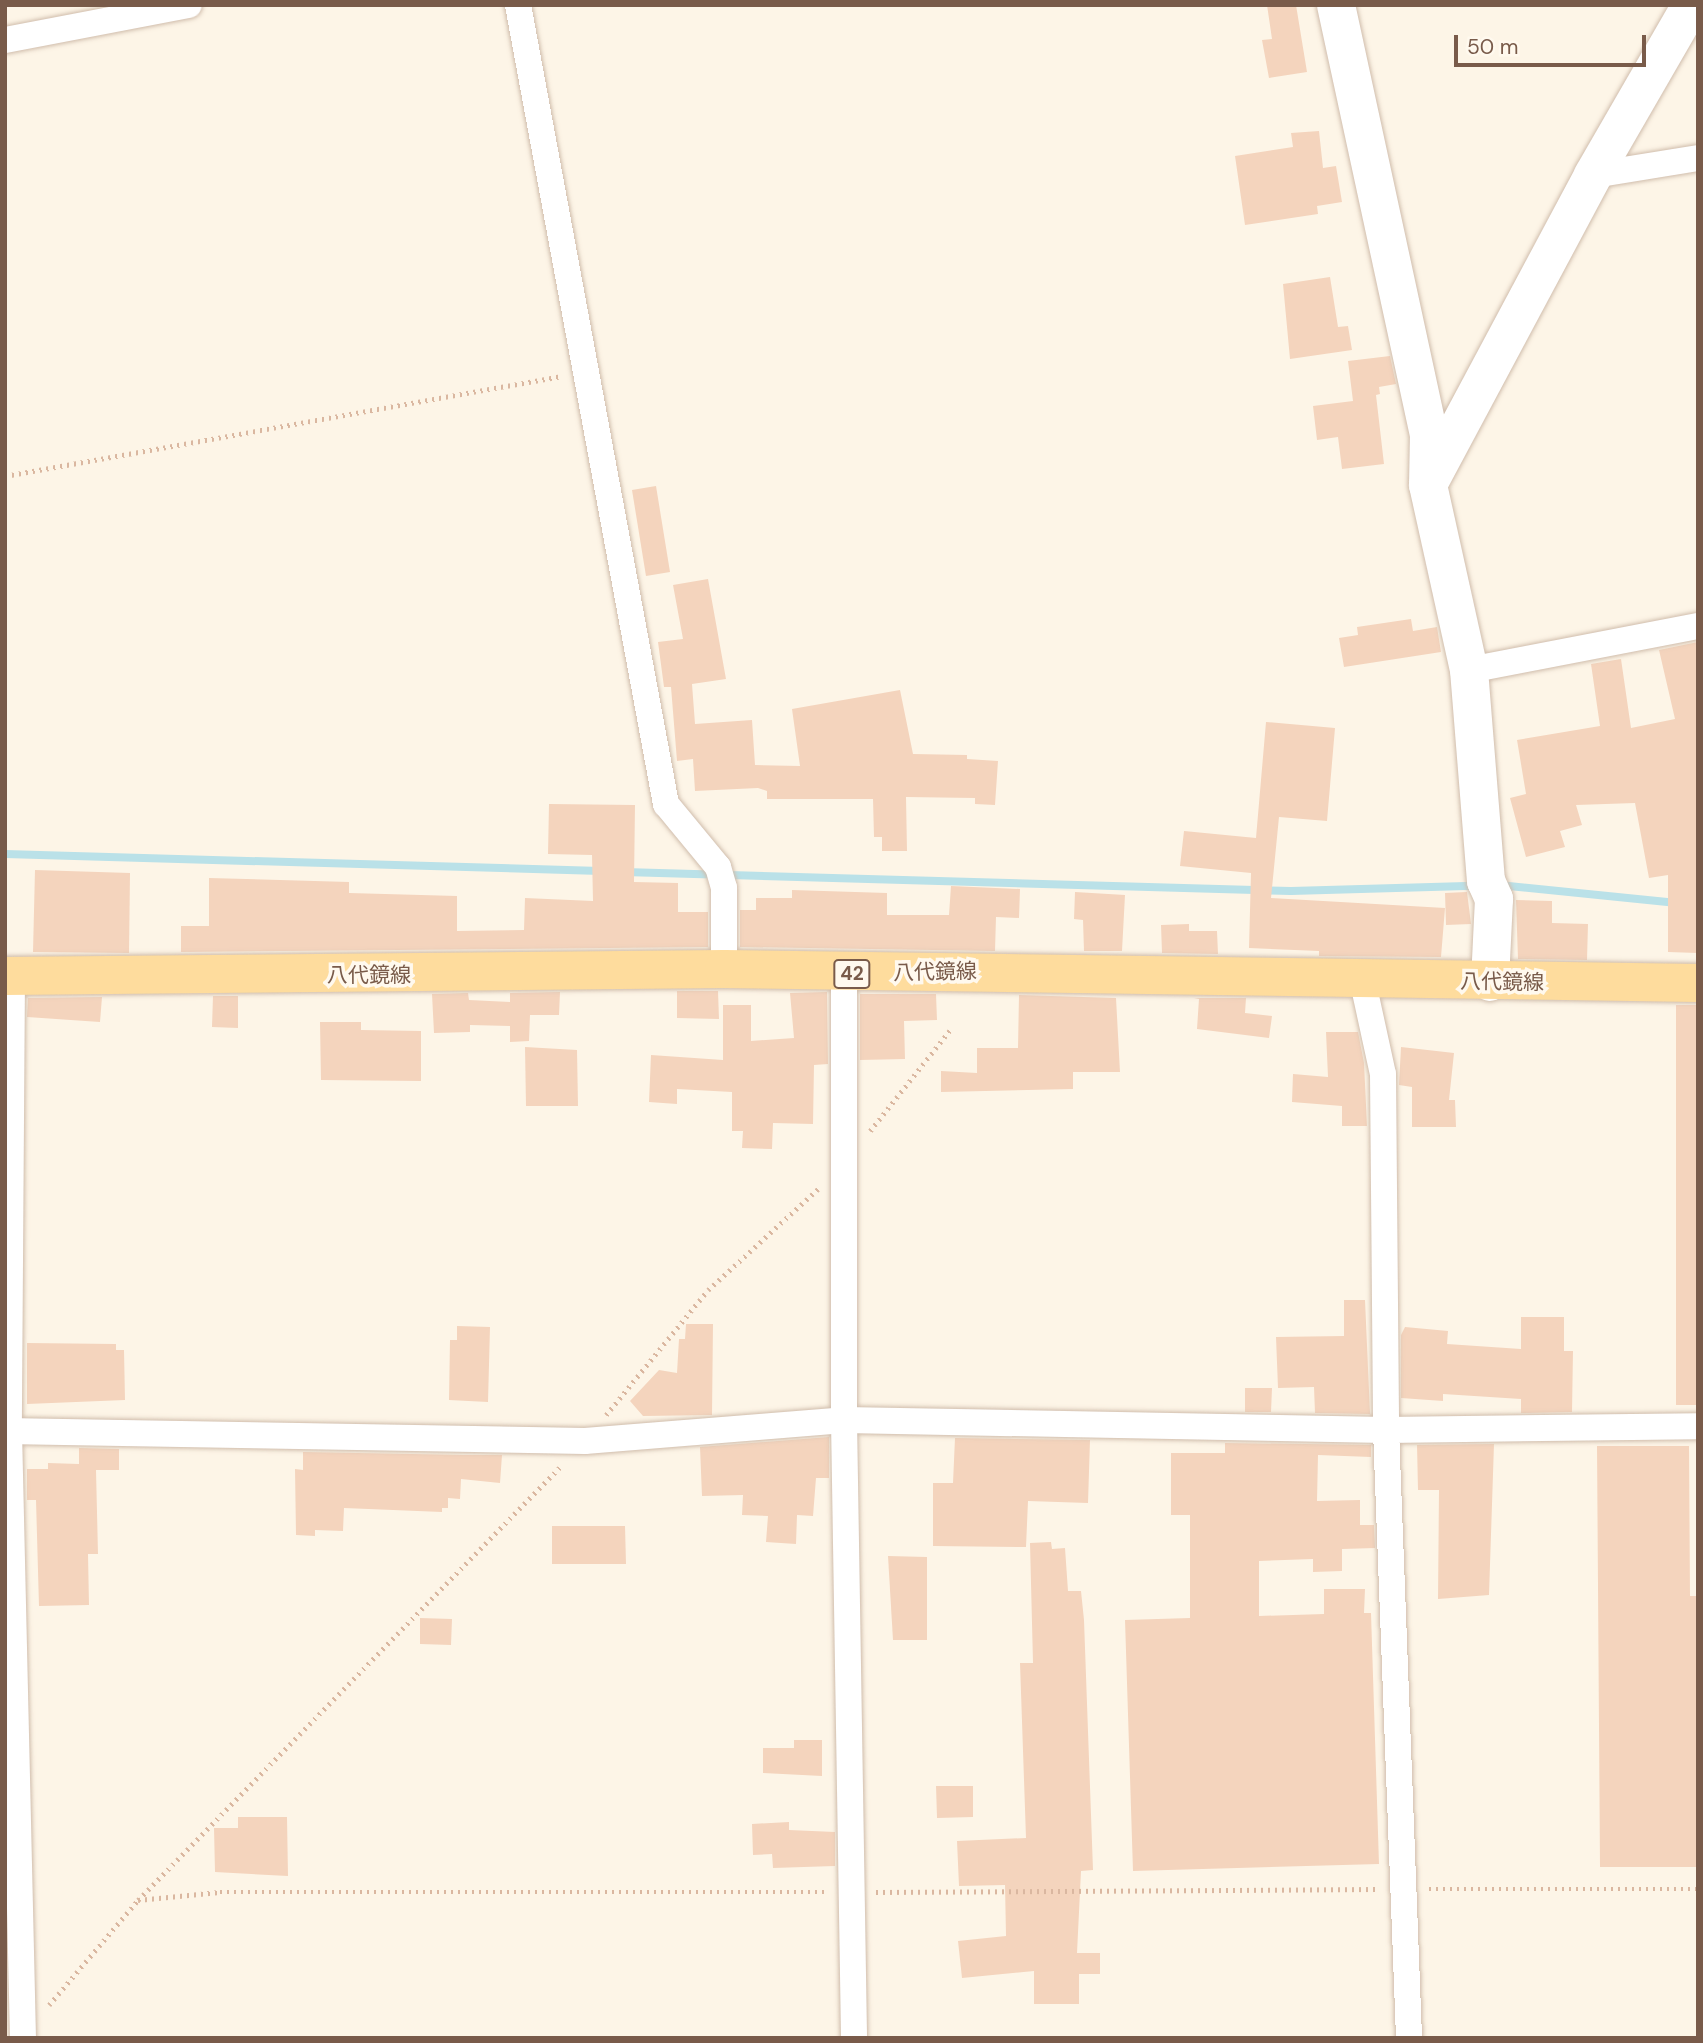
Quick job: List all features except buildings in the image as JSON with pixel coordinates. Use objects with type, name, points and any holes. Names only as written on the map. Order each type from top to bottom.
[{"type":"main road","name":"八代鏡線","points":[[9,976],[724,969],[844,974],[1007,971],[1490,982],[1698,983]]},
{"type":"street","points":[[5,40],[189,5]]},
{"type":"street","points":[[518,5],[666,804],[721,877],[724,969]]},
{"type":"street","points":[[1336,5],[1429,434],[1428,485],[1469,670],[1490,890],[1490,982]]},
{"type":"street","points":[[1428,485],[1593,175],[1691,5]]},
{"type":"street","points":[[1593,175],[1698,158]]},
{"type":"street","points":[[1469,670],[1698,626]]},
{"type":"street","points":[[844,974],[844,1420],[854,2038]]},
{"type":"street","points":[[9,976],[7,1431],[23,2037]]},
{"type":"street","points":[[1362,978],[1383,1074],[1386,1430],[1409,2038]]},
{"type":"street","points":[[7,1431],[584,1441],[844,1420],[1386,1430],[1698,1426]]},
{"type":"path","points":[[5,476],[585,372]]},
{"type":"path","points":[[23,2037],[138,1900],[584,1441],[708,1290],[846,1162],[950,1030]]},
{"type":"path","points":[[138,1900],[220,1892],[1698,1889]]},
{"type":"waterway","points":[[5,854],[601,871]]},
{"type":"waterway","points":[[624,872],[1291,891],[1475,886]]},
{"type":"waterway","points":[[1499,885],[1677,903]]}]
